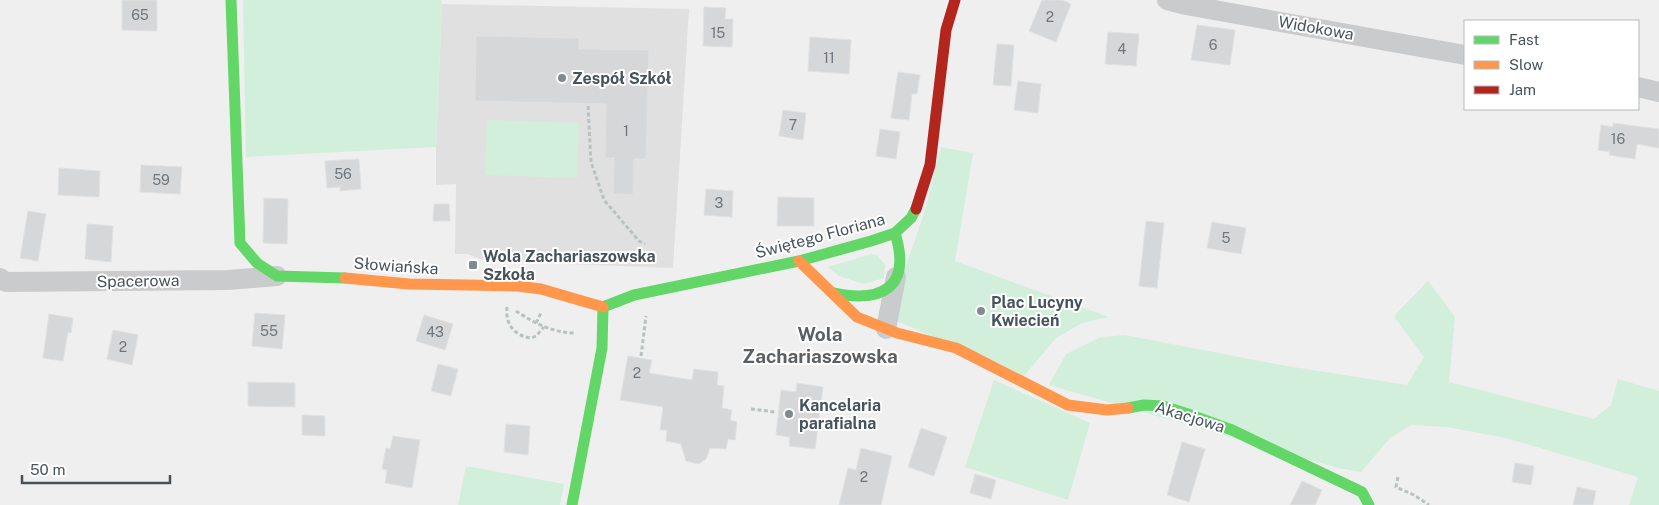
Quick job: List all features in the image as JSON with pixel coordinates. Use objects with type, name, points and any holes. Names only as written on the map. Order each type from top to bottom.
[{"type":"street","points":[[231,0],[240,243],[257,263],[277,276]]},
{"type":"street","name":"Świętego Floriana","points":[[603,307],[634,295],[799,261],[895,233],[907,223],[919,203],[930,165],[946,30],[955,0]]},
{"type":"street","name":"Widokowa","points":[[1167,0],[1464,55]]},
{"type":"street","points":[[1639,87],[1659,92]]},
{"type":"street","points":[[886,328],[900,262],[900,246],[895,233]]},
{"type":"street","name":"Akacjowa","points":[[799,261],[857,317],[897,333],[956,348],[1068,404],[1107,410],[1144,405],[1163,406],[1232,430],[1362,492],[1369,505]]},
{"type":"street","name":"Spacerowa","points":[[0,278],[6,282],[16,282],[228,280],[277,276]]},
{"type":"street","name":"Słowiańska","points":[[277,276],[341,278],[409,284],[517,286],[541,289],[603,307]]},
{"type":"street","points":[[833,293],[851,296],[880,294],[888,289],[896,277]]},
{"type":"street","points":[[572,505],[602,348],[603,307]]},
{"type":"path","points":[[588,106],[591,162],[604,200],[640,241],[645,244]]},
{"type":"path","points":[[544,327],[536,336],[531,338],[519,335],[511,328],[508,322],[506,315],[507,304],[531,321],[544,327],[576,333]]},
{"type":"path","points":[[642,356],[645,322]]},
{"type":"path","points":[[751,409],[775,412]]},
{"type":"path","points":[[1398,477],[1396,487],[1414,495],[1429,505]]},
{"type":"shaded area","name":"Zespół Szkół","points":[[442,4],[689,9],[673,268],[486,261],[467,254],[455,254],[456,184],[436,185]]},
{"type":"green space","points":[[243,0],[442,0],[436,147],[246,157]]},
{"type":"green space","points":[[487,120],[579,123],[577,178],[485,175]]},
{"type":"green space","name":"Plac Lucyny Kwiecień","points":[[941,147],[973,153],[955,261],[1109,317],[1082,323],[1056,338],[1023,377],[895,320],[901,281],[926,207]]},
{"type":"green space","points":[[872,254],[878,256],[885,265],[884,278],[864,284],[839,276],[828,267]]},
{"type":"green space","points":[[1428,281],[1455,317],[1449,382],[1594,419],[1611,405],[1618,379],[1659,391],[1659,505],[1629,505],[1638,477],[1506,438],[1447,427],[1411,425],[1390,438],[1361,472],[1338,468],[1049,385],[1066,354],[1101,337],[1125,335],[1281,365],[1407,385],[1424,357],[1394,316]]},
{"type":"green space","points":[[994,380],[1090,423],[1068,500],[965,467]]},
{"type":"green space","points":[[466,466],[564,484],[560,505],[458,505]]},
{"type":"building","points":[[122,0],[157,0],[157,31],[122,30]]},
{"type":"building","points":[[1042,0],[1062,0],[1071,4],[1056,42],[1029,31]]},
{"type":"building","points":[[704,7],[726,8],[725,19],[733,19],[732,47],[703,46]]},
{"type":"building","points":[[1197,25],[1235,30],[1230,65],[1191,60]]},
{"type":"building","points":[[1108,32],[1139,34],[1136,66],[1105,64]]},
{"type":"building","points":[[476,36],[579,38],[579,49],[649,50],[646,159],[634,159],[633,195],[613,194],[614,158],[605,158],[606,104],[475,101]]},
{"type":"building","points":[[810,37],[851,40],[849,74],[808,71]]},
{"type":"building","points":[[997,44],[1014,45],[1011,86],[993,85]]},
{"type":"building","points":[[898,72],[920,75],[917,94],[912,94],[909,120],[891,118]]},
{"type":"building","points":[[1018,81],[1041,84],[1038,113],[1014,110]]},
{"type":"building","points":[[783,110],[806,113],[803,140],[779,136]]},
{"type":"building","points":[[1613,123],[1659,129],[1659,148],[1637,144],[1635,159],[1609,155],[1610,152],[1598,150],[1601,125],[1613,127]]},
{"type":"building","points":[[880,129],[900,132],[896,159],[876,156]]},
{"type":"building","points":[[359,159],[361,189],[340,191],[340,187],[327,188],[325,161]]},
{"type":"building","points":[[141,165],[182,167],[180,194],[140,192]]},
{"type":"building","points":[[59,168],[100,171],[99,197],[58,195]]},
{"type":"building","points":[[706,189],[733,191],[732,217],[704,215]]},
{"type":"building","points":[[778,197],[814,198],[814,226],[777,226]]},
{"type":"building","points":[[264,198],[288,199],[287,244],[263,243]]},
{"type":"building","points":[[434,204],[449,204],[450,221],[433,221]]},
{"type":"building","points":[[28,211],[46,214],[38,261],[20,258]]},
{"type":"building","points":[[1146,221],[1164,223],[1157,288],[1139,286]]},
{"type":"building","points":[[1212,222],[1246,228],[1241,254],[1207,248]]},
{"type":"building","points":[[87,224],[113,226],[111,262],[85,259]]},
{"type":"building","points":[[255,313],[285,315],[282,349],[252,346]]},
{"type":"building","points":[[49,314],[73,318],[71,333],[68,332],[63,361],[43,358]]},
{"type":"building","points":[[424,315],[453,324],[445,350],[416,341]]},
{"type":"building","points":[[113,330],[138,335],[132,365],[107,359]]},
{"type":"building","points":[[628,356],[652,360],[649,373],[692,380],[694,369],[718,372],[717,385],[724,386],[722,408],[732,410],[730,420],[737,422],[735,440],[728,439],[726,449],[710,448],[706,459],[699,464],[686,461],[681,444],[666,441],[667,430],[660,430],[663,407],[620,400]]},
{"type":"building","points":[[438,364],[458,369],[451,396],[431,391]]},
{"type":"building","points":[[248,382],[295,383],[295,407],[248,406]]},
{"type":"building","points":[[797,383],[823,387],[815,449],[789,446],[790,437],[776,435],[781,390],[796,392]]},
{"type":"building","points":[[302,415],[325,416],[325,436],[302,435]]},
{"type":"building","points":[[506,424],[530,426],[528,455],[504,452]]},
{"type":"building","points":[[921,428],[947,437],[934,476],[908,467]]},
{"type":"building","points":[[393,436],[420,440],[412,488],[385,483],[387,470],[382,469],[386,448],[390,449]]},
{"type":"building","points":[[1182,442],[1205,449],[1189,502],[1167,495]]},
{"type":"building","points":[[861,448],[892,456],[881,505],[839,505],[848,468],[856,470]]},
{"type":"building","points":[[1515,463],[1534,466],[1531,485],[1512,482]]},
{"type":"building","points":[[975,474],[996,480],[991,499],[970,493]]},
{"type":"building","points":[[1302,481],[1322,490],[1315,505],[1290,505]]},
{"type":"building","points":[[1577,487],[1596,491],[1593,505],[1573,505]]},
{"type":"traffic: fast","points":[[231,0],[240,243],[257,263],[277,276],[345,278]]},
{"type":"traffic: fast","points":[[603,307],[634,295],[799,261],[871,241],[895,233],[911,218],[916,209]]},
{"type":"traffic: fast","points":[[833,293],[866,296],[879,293],[889,287],[896,279],[899,267],[899,252],[895,233]]},
{"type":"traffic: fast","points":[[572,505],[602,348],[603,307]]},
{"type":"traffic: fast","points":[[1128,408],[1144,405],[1163,406],[1232,430],[1362,492],[1369,505]]},
{"type":"traffic: slow","points":[[799,261],[857,317],[897,333],[956,348],[1068,405],[1107,410],[1128,408]]},
{"type":"traffic: slow","points":[[345,278],[409,284],[517,286],[541,289],[603,307]]},
{"type":"traffic: jam","points":[[916,209],[930,165],[946,30],[955,0]]},
{"type":"place","name":"Zespół Szkół","points":[[562,78]]},
{"type":"place","name":"Wola Zachariaszowska Szkoła","points":[[473,265]]},
{"type":"place","name":"Plac Lucyny Kwiecień","points":[[981,311]]},
{"type":"place","name":"Kancelaria parafialna","points":[[789,414]]},
{"type":"district","name":"Wola Zachariaszowska","points":[[820,345]]}]
